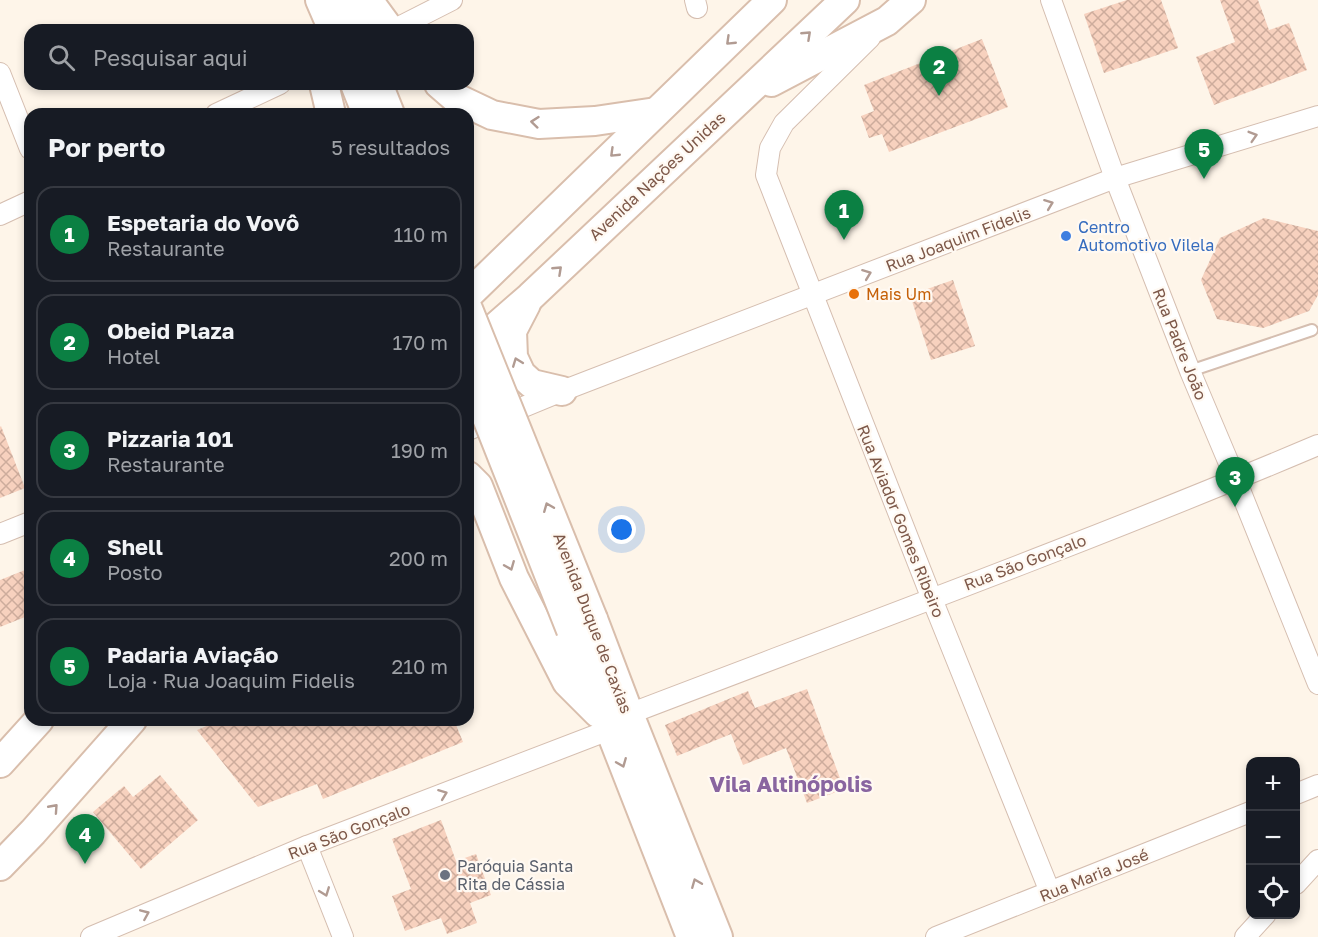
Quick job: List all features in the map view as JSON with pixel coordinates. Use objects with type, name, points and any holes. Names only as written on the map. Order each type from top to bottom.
[{"type":"main road","points":[[305,0],[311,24]]},
{"type":"main road","points":[[320,0],[330,24]]},
{"type":"main road","points":[[345,0],[354,24]]},
{"type":"main road","points":[[368,0],[387,24]]},
{"type":"main road","points":[[474,289],[772,0]]},
{"type":"main road","name":"Avenida Nações Unidas","points":[[474,346],[530,297],[845,0]]},
{"type":"main road","points":[[738,99],[887,21],[911,0]]},
{"type":"main road","points":[[325,90],[330,108]]},
{"type":"main road","points":[[357,90],[365,108]]},
{"type":"main road","points":[[380,90],[388,108]]},
{"type":"main road","points":[[446,90],[454,97],[492,115],[539,124],[595,121],[656,112]]},
{"type":"main road","points":[[530,297],[512,331],[513,357],[521,374],[532,384],[562,391]]},
{"type":"main road","name":"Avenida Duque de Caxias","points":[[474,326],[691,937]]},
{"type":"main road","name":"Avenida Duque de Caxias","points":[[474,383],[582,625]]},
{"type":"main road","points":[[474,482],[478,486],[514,578],[567,682],[614,722]]},
{"type":"main road","name":"Avenida Duque de Caxias","points":[[614,722],[718,937]]},
{"type":"main road","points":[[2,764],[34,726]]},
{"type":"main road","points":[[0,866],[127,726]]},
{"type":"main road","points":[[0,835],[12,836],[33,832]]},
{"type":"street","points":[[404,24],[452,0]]},
{"type":"street","name":"Rua Padre João","points":[[1051,0],[1115,178],[1190,370],[1318,684]]},
{"type":"street","name":"Rua Aviador Gomes Ribeiro","points":[[887,21],[784,123],[770,148],[766,175],[932,599],[1050,892]]},
{"type":"street","points":[[0,74],[24,134]]},
{"type":"street","points":[[229,108],[267,90]]},
{"type":"street","name":"Rua Joaquim Fidelis","points":[[474,428],[562,391],[1115,178],[1318,116]]},
{"type":"street","points":[[0,215],[24,204]]},
{"type":"street","name":"Rua São Gonçalo","points":[[92,937],[307,846],[614,722],[1236,480],[1318,445]]},
{"type":"street","points":[[0,534],[24,524]]},
{"type":"street","points":[[1300,792],[1318,785]]},
{"type":"street","name":"Rua Maria José","points":[[936,937],[1246,814]]},
{"type":"street","points":[[307,846],[343,937]]},
{"type":"street","points":[[1300,880],[1318,860]]},
{"type":"street","points":[[1245,937],[1262,919]]},
{"type":"lane","points":[[1190,370],[1312,330]]},
{"type":"building","points":[[1127,0],[1161,0],[1178,48],[1104,73],[1084,14]]},
{"type":"building","points":[[1220,0],[1258,0],[1269,30],[1289,23],[1307,70],[1214,105],[1196,57],[1235,42]]},
{"type":"building","points":[[982,39],[1008,107],[889,152],[882,134],[869,138],[861,116],[874,111],[864,85]]},
{"type":"building","points":[[1264,218],[1318,231],[1318,295],[1309,311],[1263,328],[1217,319],[1201,280],[1220,238]]},
{"type":"building","points":[[953,280],[975,346],[931,360],[910,295]]},
{"type":"building","points":[[0,427],[24,488],[0,498]]},
{"type":"building","points":[[24,570],[24,617],[0,627],[0,580]]},
{"type":"building","points":[[807,689],[844,789],[807,803],[786,748],[743,765],[731,734],[677,756],[665,725],[748,691],[755,708]]},
{"type":"building","points":[[207,726],[456,726],[463,742],[323,799],[317,784],[258,807],[197,730]]},
{"type":"building","points":[[160,775],[198,820],[141,869],[93,812],[124,786],[133,797]]},
{"type":"building","name":"Paróquia Santa Rita de Cássia","points":[[441,820],[456,861],[476,854],[491,895],[470,903],[477,923],[447,934],[441,918],[405,931],[392,896],[411,889],[392,839]]},
{"type":"place","name":"Obeid Plaza","points":[[939,96]]},
{"type":"place","name":"Padaria Aviação","points":[[1204,179]]},
{"type":"place","name":"Centro Automotivo Vilela","points":[[1066,236]]},
{"type":"place","name":"Espetaria do Vovô","points":[[844,240]]},
{"type":"place","name":"Mais Um","points":[[854,294]]},
{"type":"place","name":"Pizzaria 101","points":[[1235,507]]},
{"type":"place","name":"Shell","points":[[85,864]]},
{"type":"place","name":"Paróquia Santa Rita de Cássia","points":[[445,875]]},
{"type":"district","name":"Vila Altinópolis","points":[[791,783]]}]
